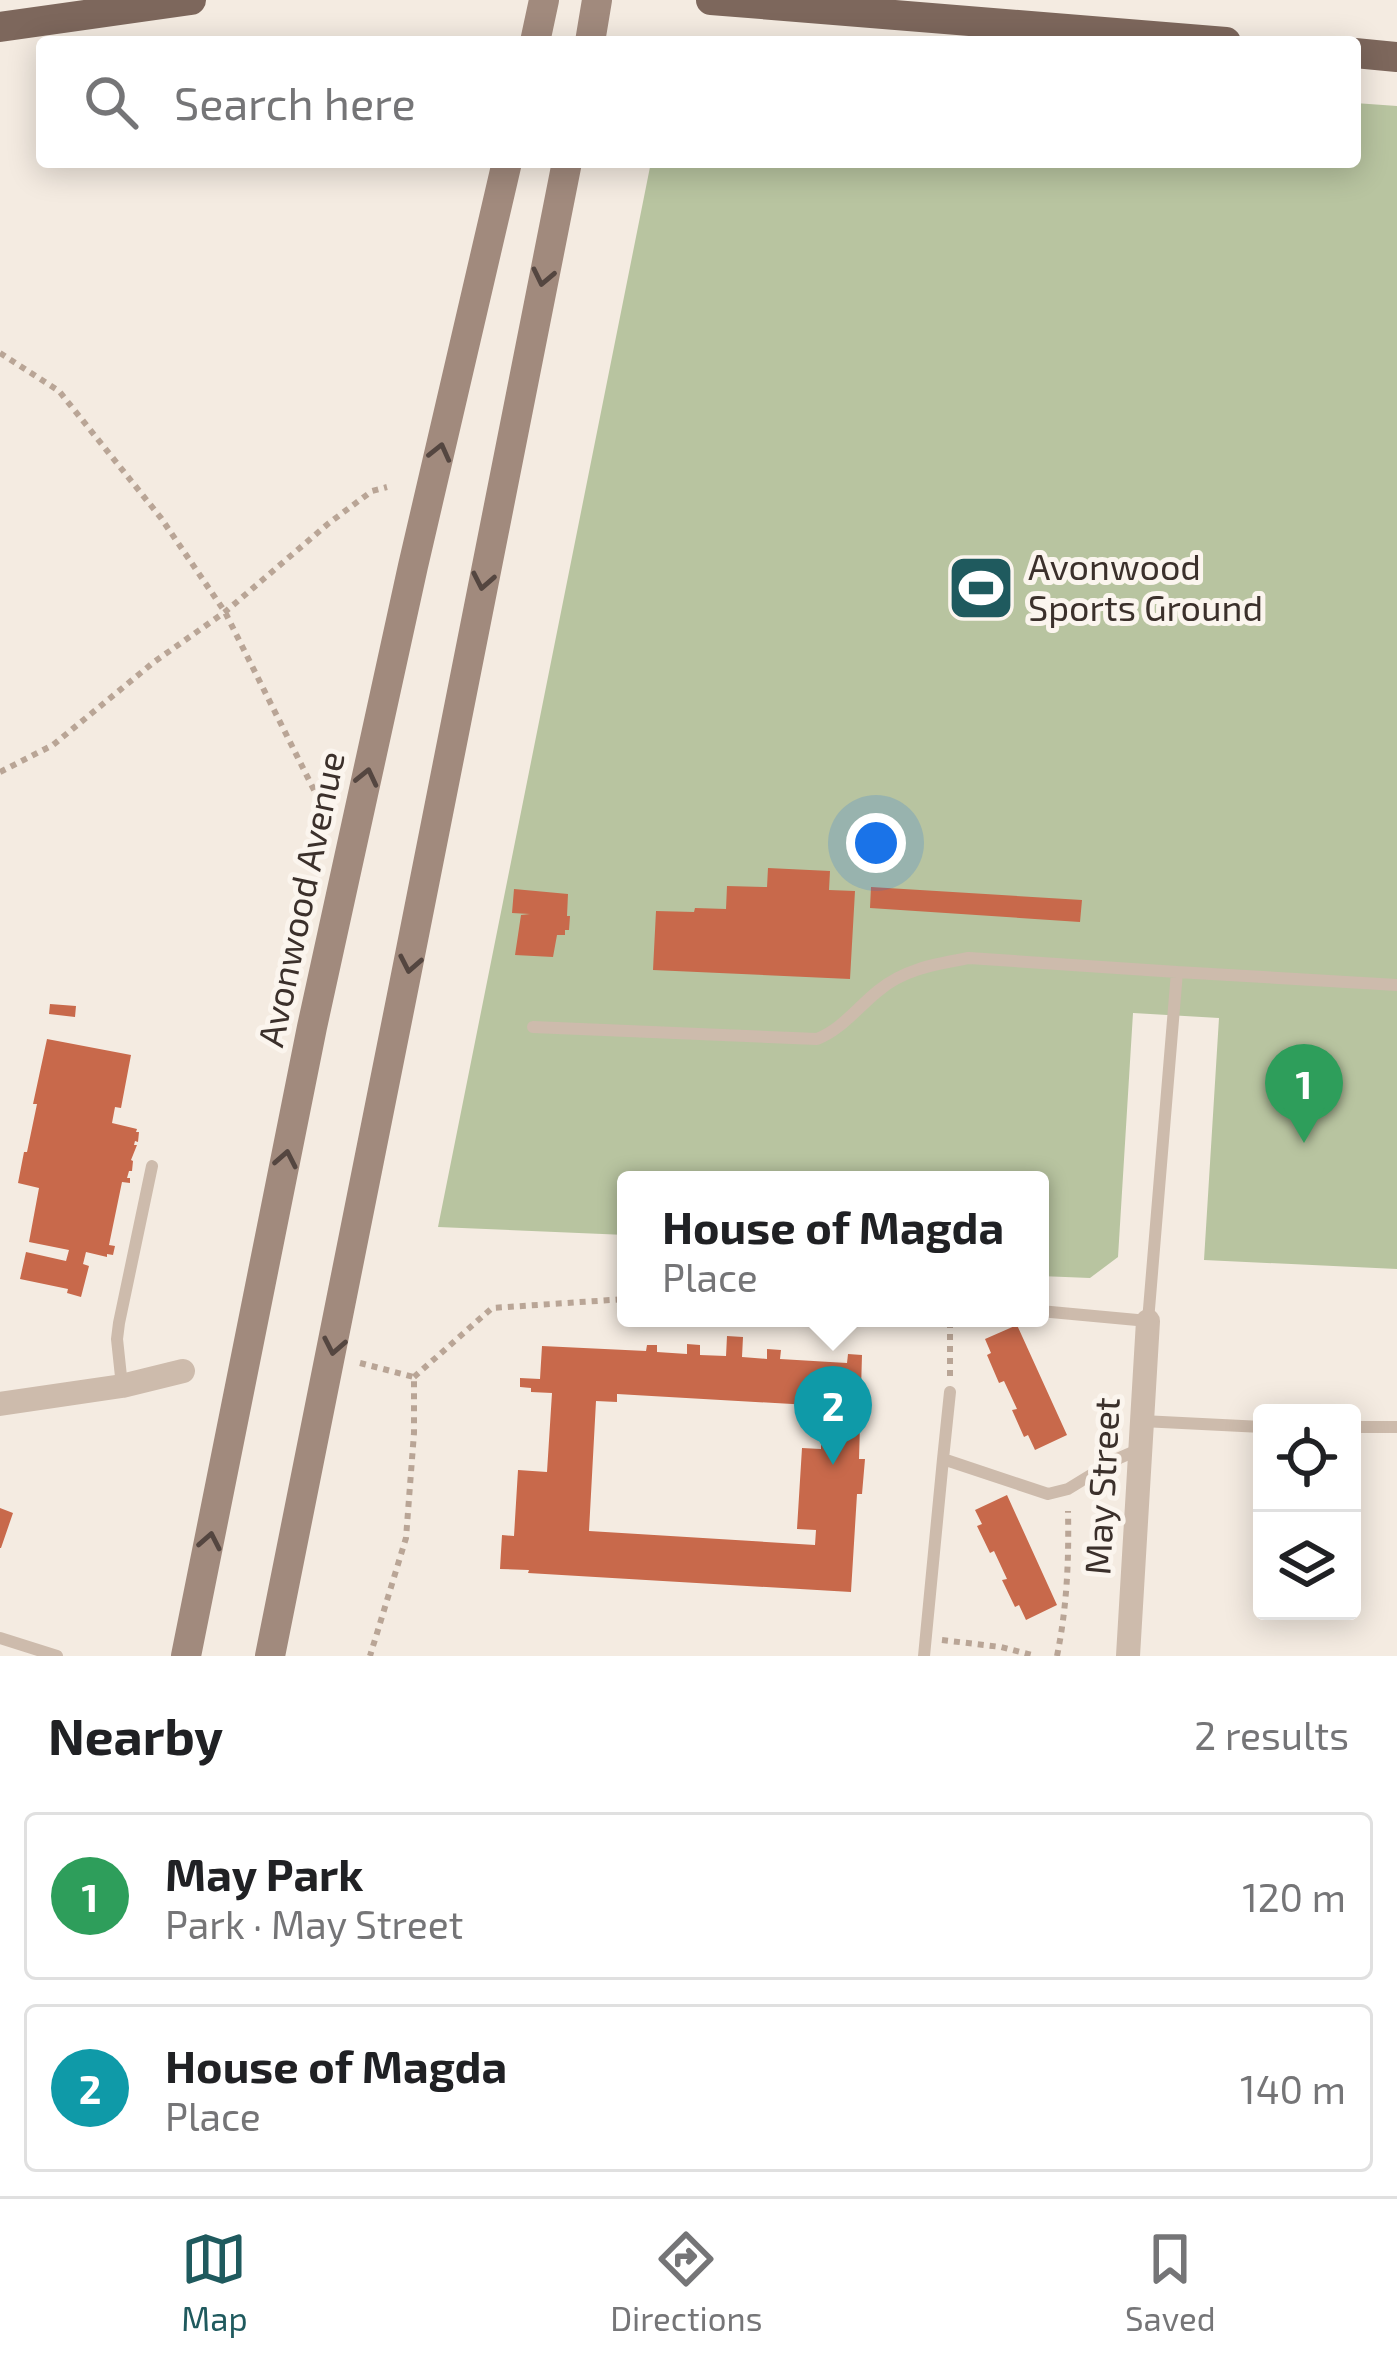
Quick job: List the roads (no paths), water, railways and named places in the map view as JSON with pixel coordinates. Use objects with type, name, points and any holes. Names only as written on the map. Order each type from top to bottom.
[{"type":"main road","points":[[0,27],[191,0]]},
{"type":"main road","points":[[536,36],[544,0]]},
{"type":"main road","points":[[591,36],[597,0]]},
{"type":"main road","points":[[711,0],[1152,36]]},
{"type":"main road","points":[[1361,54],[1397,57]]},
{"type":"main road","name":"Avonwood Avenue","points":[[187,1656],[316,1006],[506,168]]},
{"type":"main road","points":[[270,1656],[565,168]]},
{"type":"street","name":"May Street","points":[[1128,1656],[1148,1321]]},
{"type":"street","points":[[0,1404],[122,1386],[183,1371]]},
{"type":"lane","points":[[533,1027],[817,1039],[840,1026],[899,976],[969,958],[1397,985]]},
{"type":"lane","points":[[1049,1312],[1148,1321],[1177,972]]},
{"type":"lane","points":[[122,1386],[119,1323],[152,1166]]},
{"type":"lane","points":[[924,1656],[950,1392]]},
{"type":"lane","points":[[1142,1421],[1253,1427]]},
{"type":"lane","points":[[1361,1427],[1397,1427]]},
{"type":"lane","points":[[943,1459],[1048,1494],[1069,1489],[1141,1449]]},
{"type":"lane","points":[[0,1638],[57,1656]]},
{"type":"place","name":"Avonwood Sports Ground","points":[[981,588]]},
{"type":"place","name":"May Park","points":[[1304,1143]]},
{"type":"place","name":"House of Magda","points":[[833,1465]]}]
